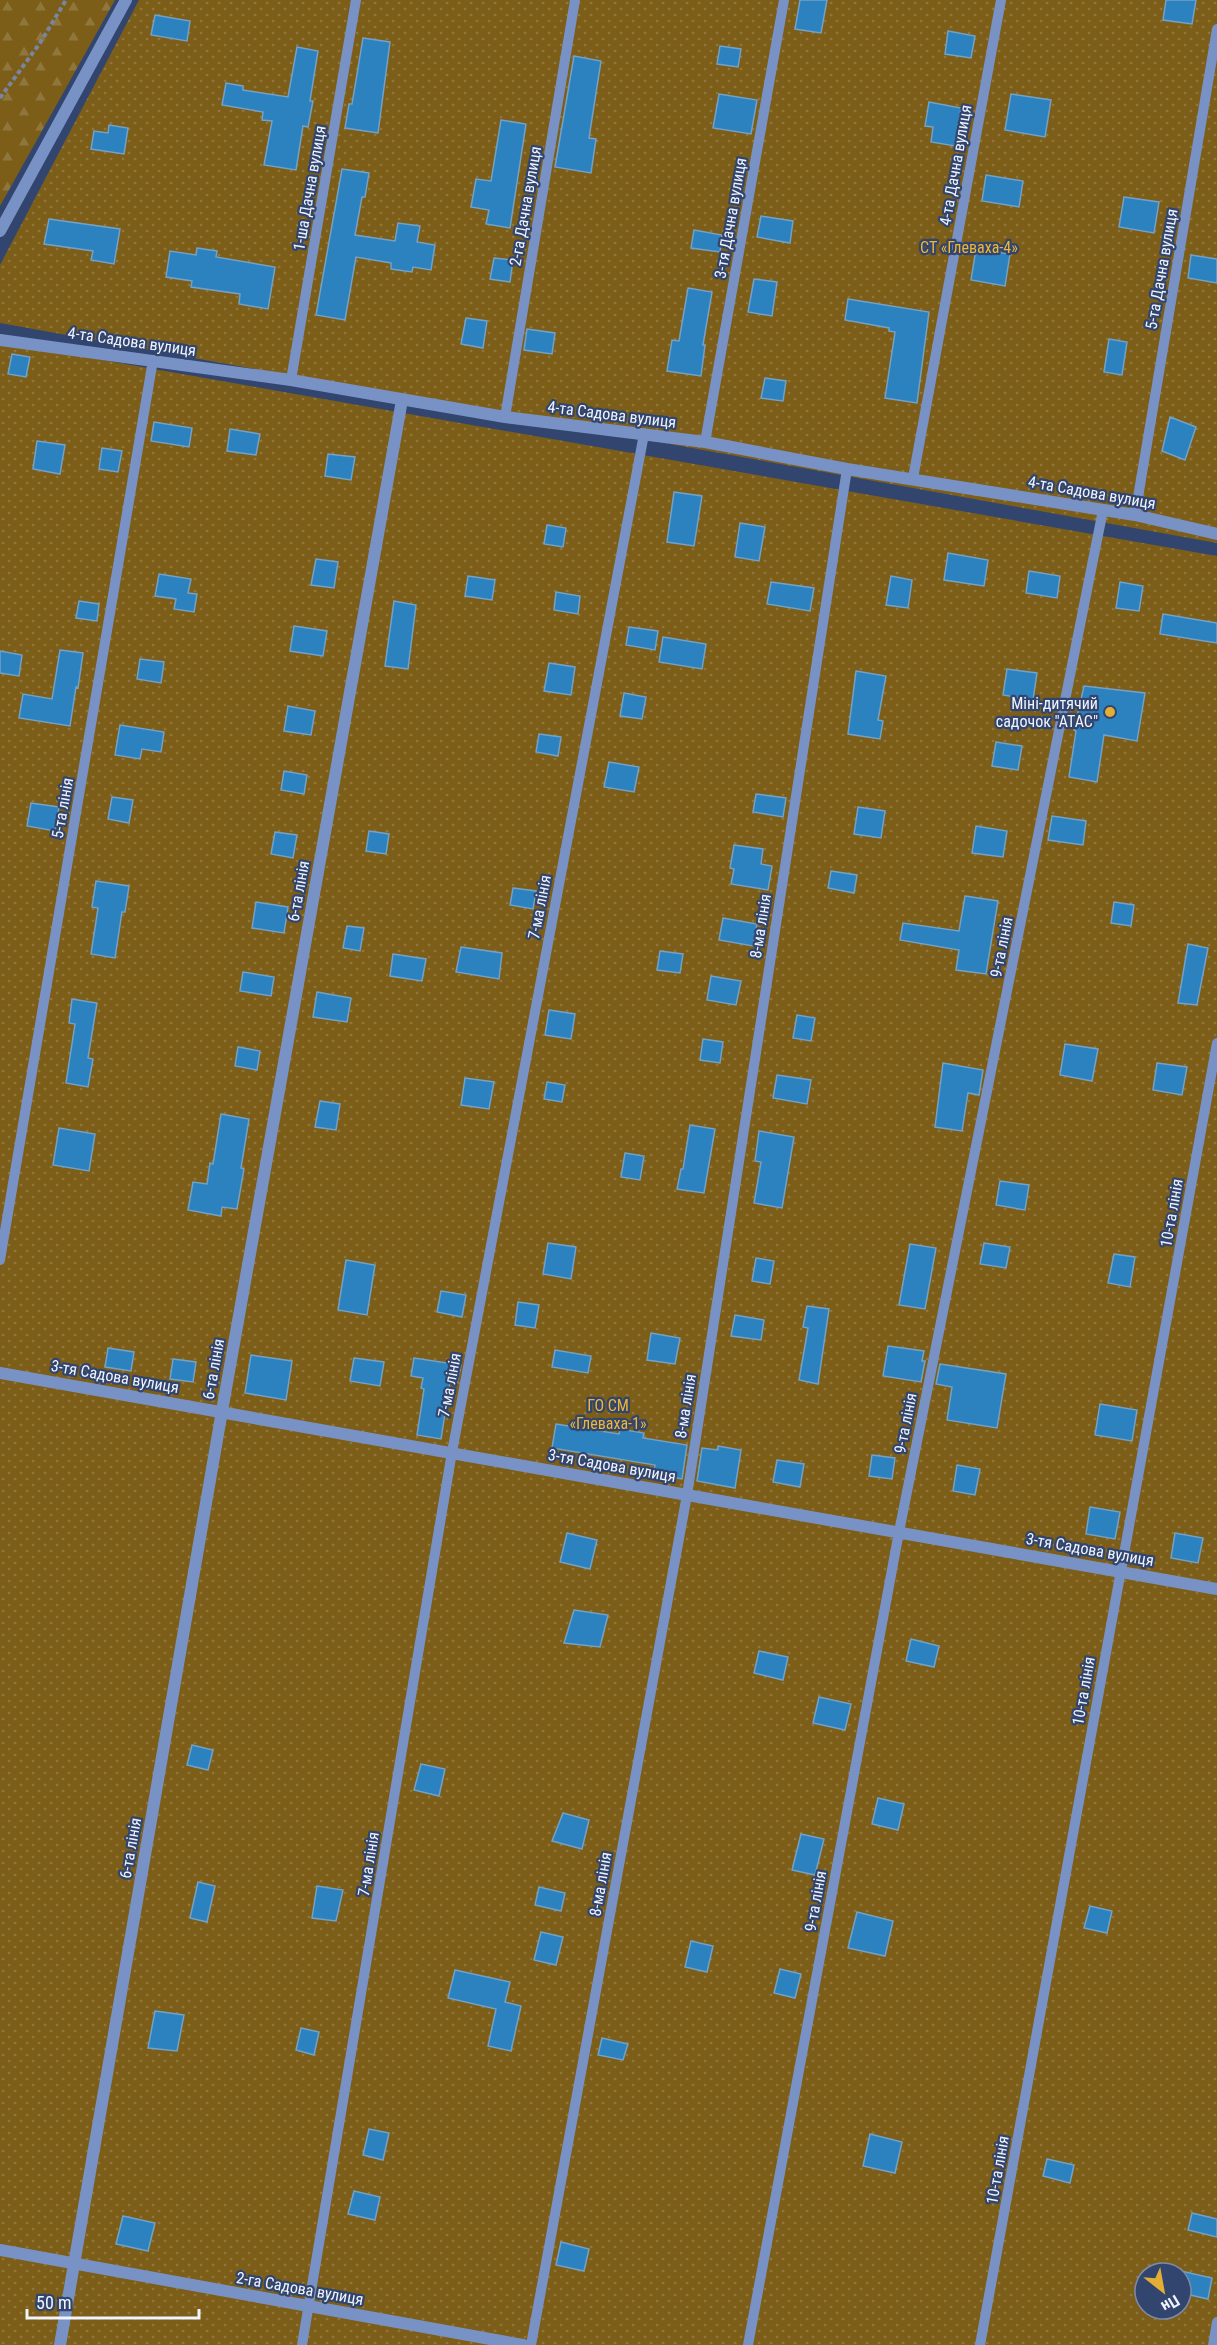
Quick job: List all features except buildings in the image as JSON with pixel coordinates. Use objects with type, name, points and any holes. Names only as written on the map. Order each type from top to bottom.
[{"type":"street","points":[[0,231],[126,0]]},
{"type":"street","name":"4-та Садова вулиця","points":[[0,340],[291,380],[505,417],[705,442],[847,469],[1135,515],[1217,534]]},
{"type":"street","name":"6-та лінія","points":[[60,2345],[222,1411],[402,400]]},
{"type":"street","name":"3-тя Садова вулиця","points":[[0,1373],[1217,1589]]},
{"type":"street","name":"2-га Садова вулиця","points":[[0,2250],[523,2345]]},
{"type":"lane","name":"1-ша Дачна вулиця","points":[[291,380],[356,0]]},
{"type":"lane","name":"2-га Дачна вулиця","points":[[505,417],[575,0]]},
{"type":"lane","name":"3-тя Дачна вулиця","points":[[705,442],[784,0]]},
{"type":"lane","name":"4-та Дачна вулиця","points":[[912,478],[1001,0]]},
{"type":"lane","name":"5-та Дачна вулиця","points":[[1135,515],[1217,29]]},
{"type":"lane","name":"5-та лінія","points":[[0,1260],[153,360]]},
{"type":"lane","name":"7-ма лінія","points":[[302,2345],[452,1452],[644,434]]},
{"type":"lane","name":"8-ма лінія","points":[[531,2345],[687,1495],[847,469]]},
{"type":"lane","name":"9-та лінія","points":[[748,2345],[899,1532],[1103,510]]},
{"type":"lane","name":"10-та лінія","points":[[980,2345],[1217,1043]]},
{"type":"lane","points":[[1213,2345],[1217,2322]]},
{"type":"path","points":[[0,98],[40,42],[66,0]]},
{"type":"green space","points":[[0,0],[115,0],[0,206]]},
{"type":"green space","name":"СТ «Глеваха-4»","points":[[139,0],[1217,0],[1217,543],[0,323],[0,265]]},
{"type":"green space","name":"ГО СМ «Глеваха-1»","points":[[0,342],[1217,556],[1217,2345],[0,2345]]},
{"type":"place","name":"Міні-дитячий садочок \"АТАС\"","points":[[1110,712]]}]
